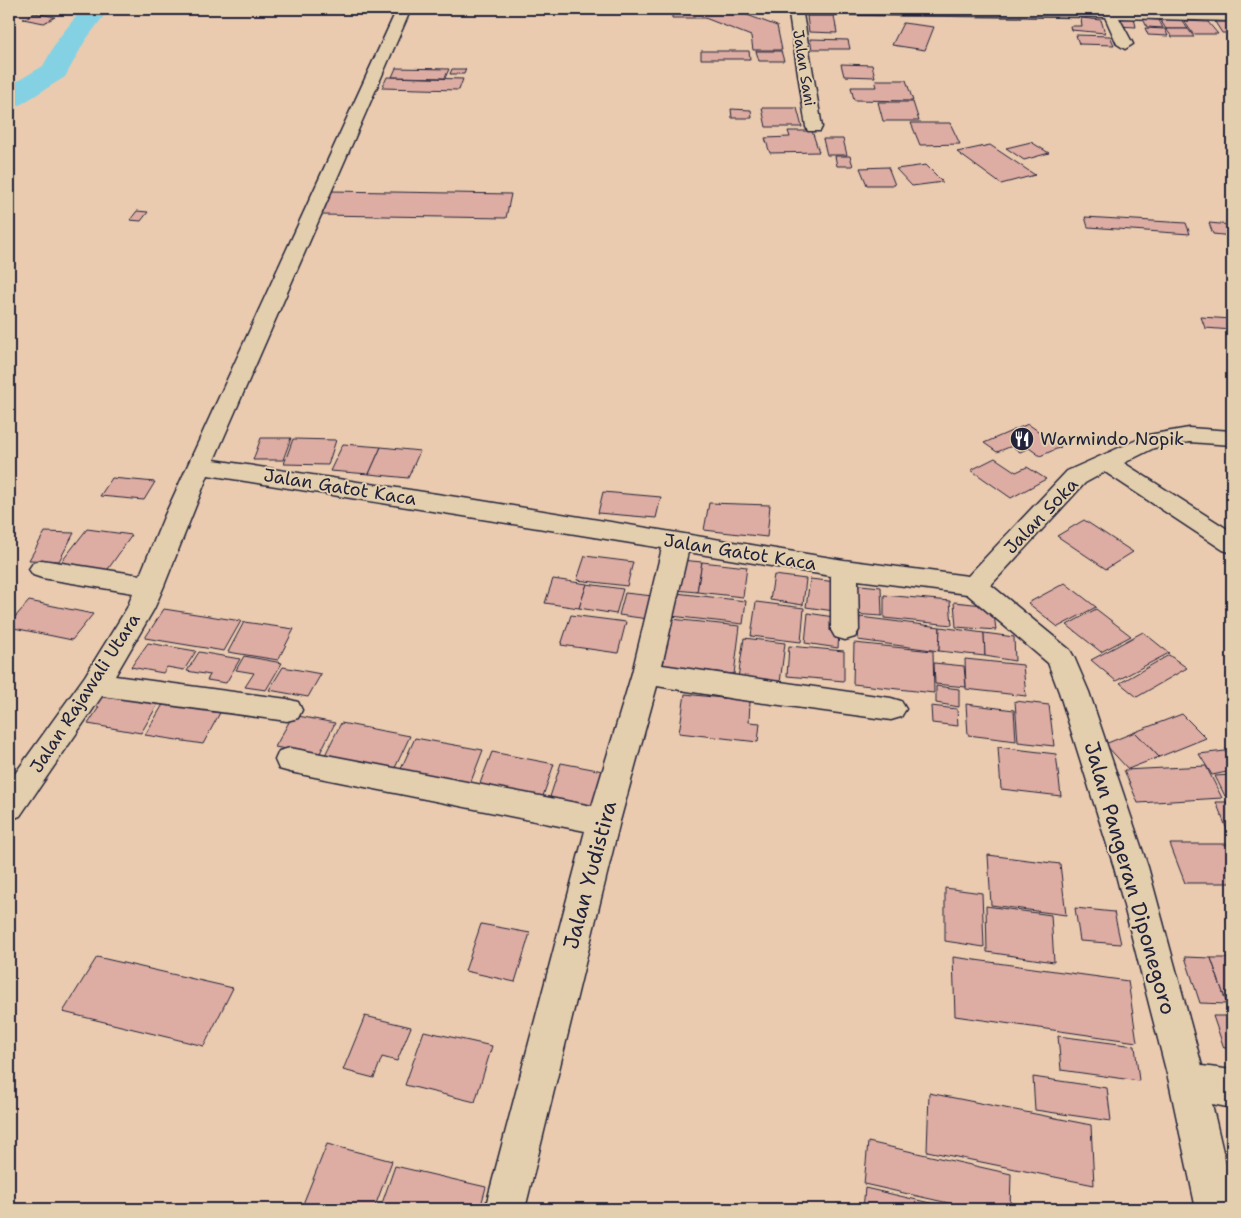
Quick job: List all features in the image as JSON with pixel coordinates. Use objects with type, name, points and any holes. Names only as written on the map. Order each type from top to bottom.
[{"type":"street","points":[[201,466],[404,9]]},
{"type":"street","points":[[725,9],[1110,12],[1232,17]]},
{"type":"street","name":"Jalan Sani","points":[[794,10],[814,128]]},
{"type":"street","points":[[1110,12],[1125,44]]},
{"type":"street","name":"Jalan Soka","points":[[974,586],[1076,477],[1148,442],[1189,435],[1232,438]]},
{"type":"street","points":[[1106,462],[1232,544]]},
{"type":"street","name":"Jalan Gatot Kaca","points":[[201,466],[476,508],[844,568],[974,586]]},
{"type":"street","name":"Jalan Rajawali Utara","points":[[9,807],[95,684],[140,609],[151,586],[177,517],[201,466]]},
{"type":"street","name":"Jalan Yudistira","points":[[505,1209],[604,821],[646,673],[677,541]]},
{"type":"street","points":[[844,568],[843,602],[845,630]]},
{"type":"street","points":[[42,569],[151,586]]},
{"type":"street","name":"Jalan Pangeran Diponegoro","points":[[974,586],[1060,657],[1074,692],[1131,867],[1188,1082],[1216,1209]]},
{"type":"street","points":[[646,673],[735,688],[891,709]]},
{"type":"street","points":[[95,684],[286,710]]},
{"type":"street","points":[[290,760],[604,821]]},
{"type":"street","points":[[1188,1082],[1232,1089]]},
{"type":"building","points":[[672,9],[731,9],[777,26],[782,50],[753,50],[751,36],[705,18],[672,18]]},
{"type":"building","points":[[35,13],[55,17],[44,23],[23,19]]},
{"type":"building","points":[[807,16],[834,16],[837,33],[809,32]]},
{"type":"building","points":[[1115,17],[1134,18],[1136,27],[1117,26]]},
{"type":"building","points":[[1081,18],[1101,20],[1105,33],[1071,30],[1070,26],[1082,26]]},
{"type":"building","points":[[1159,18],[1180,18],[1188,29],[1166,29]]},
{"type":"building","points":[[1143,19],[1159,20],[1163,28],[1147,27]]},
{"type":"building","points":[[1184,21],[1208,22],[1218,34],[1193,34]]},
{"type":"building","points":[[1215,22],[1232,22],[1232,33],[1222,33]]},
{"type":"building","points":[[903,23],[934,27],[925,50],[892,45]]},
{"type":"building","points":[[1145,28],[1165,29],[1168,36],[1148,35]]},
{"type":"building","points":[[1166,29],[1188,29],[1194,37],[1172,37]]},
{"type":"building","points":[[1076,35],[1110,36],[1114,45],[1079,44]]},
{"type":"building","points":[[810,39],[848,40],[850,49],[812,49]]},
{"type":"building","points":[[701,51],[749,51],[750,59],[701,59]]},
{"type":"building","points":[[756,51],[781,51],[784,61],[759,61]]},
{"type":"building","points":[[841,64],[872,65],[875,77],[844,76]]},
{"type":"building","points":[[396,68],[449,69],[445,78],[392,77]]},
{"type":"building","points":[[452,69],[466,69],[464,74],[450,74]]},
{"type":"building","points":[[387,77],[463,79],[459,90],[382,88]]},
{"type":"building","points":[[875,80],[906,80],[913,101],[854,100],[851,87],[877,87]]},
{"type":"building","points":[[878,102],[913,102],[919,121],[883,121]]},
{"type":"building","points":[[762,108],[797,108],[802,127],[766,127]]},
{"type":"building","points":[[731,109],[751,110],[752,118],[732,118]]},
{"type":"building","points":[[911,123],[950,123],[960,144],[920,145]]},
{"type":"building","points":[[788,131],[812,131],[819,152],[770,153],[765,138],[790,137]]},
{"type":"building","points":[[823,139],[843,139],[847,155],[827,155]]},
{"type":"building","points":[[1031,142],[1049,153],[1024,160],[1006,148]]},
{"type":"building","points":[[990,145],[1035,175],[1001,184],[957,152]]},
{"type":"building","points":[[835,156],[850,156],[853,166],[837,166]]},
{"type":"building","points":[[926,165],[943,182],[912,186],[896,169]]},
{"type":"building","points":[[888,167],[895,185],[867,185],[860,168]]},
{"type":"building","points":[[332,191],[511,194],[506,218],[322,215]]},
{"type":"building","points":[[137,211],[148,212],[141,221],[130,220]]},
{"type":"building","points":[[1085,217],[1186,223],[1190,234],[1088,227]]},
{"type":"building","points":[[1209,223],[1232,225],[1232,236],[1213,234]]},
{"type":"building","points":[[1201,317],[1232,319],[1232,330],[1205,328]]},
{"type":"building","points":[[1028,424],[1061,447],[1040,456],[1029,448],[1020,452],[1012,446],[997,452],[984,443]]},
{"type":"building","points":[[261,438],[291,438],[283,460],[253,460]]},
{"type":"building","points":[[293,439],[336,440],[328,465],[284,464]]},
{"type":"building","points":[[343,444],[381,447],[369,474],[330,471]]},
{"type":"building","points":[[381,447],[420,451],[408,478],[369,474]]},
{"type":"building","points":[[995,458],[1016,472],[1027,467],[1046,479],[1011,498],[971,470]]},
{"type":"building","points":[[112,478],[155,482],[144,500],[100,496]]},
{"type":"building","points":[[603,492],[661,497],[656,518],[598,513]]},
{"type":"building","points":[[709,503],[770,505],[767,537],[704,530]]},
{"type":"building","points":[[1084,520],[1133,552],[1106,569],[1057,536]]},
{"type":"building","points":[[87,529],[132,535],[106,572],[59,565]]},
{"type":"building","points":[[45,532],[74,533],[59,561],[29,560]]},
{"type":"building","points":[[585,556],[633,562],[627,586],[577,580]]},
{"type":"building","points":[[681,560],[702,562],[697,592],[676,590]]},
{"type":"building","points":[[702,562],[747,567],[743,597],[697,592]]},
{"type":"building","points":[[774,575],[806,579],[803,605],[770,600]]},
{"type":"building","points":[[553,579],[587,584],[579,608],[545,603]]},
{"type":"building","points":[[810,579],[837,582],[834,611],[806,607]]},
{"type":"building","points":[[1065,583],[1096,607],[1058,627],[1028,603]]},
{"type":"building","points":[[587,584],[623,589],[616,614],[579,608]]},
{"type":"building","points":[[850,584],[881,587],[882,616],[851,614]]},
{"type":"building","points":[[625,593],[653,596],[648,619],[619,615]]},
{"type":"building","points":[[676,593],[746,601],[743,624],[671,616]]},
{"type":"building","points":[[884,595],[950,601],[952,625],[884,618]]},
{"type":"building","points":[[29,601],[93,614],[72,640],[9,627],[9,624]]},
{"type":"building","points":[[756,602],[804,608],[801,642],[751,636]]},
{"type":"building","points":[[954,602],[993,606],[996,630],[956,627]]},
{"type":"building","points":[[164,609],[241,621],[224,651],[145,638]]},
{"type":"building","points":[[1096,609],[1131,636],[1101,652],[1067,625]]},
{"type":"building","points":[[808,613],[840,618],[838,648],[805,643]]},
{"type":"building","points":[[571,615],[626,622],[618,653],[561,645]]},
{"type":"building","points":[[860,617],[940,627],[939,651],[858,640]]},
{"type":"building","points":[[671,619],[740,626],[734,674],[663,666]]},
{"type":"building","points":[[244,622],[294,629],[278,660],[228,652]]},
{"type":"building","points":[[940,627],[984,633],[985,656],[939,651]]},
{"type":"building","points":[[1143,632],[1169,653],[1116,681],[1091,660]]},
{"type":"building","points":[[984,633],[1014,637],[1015,661],[985,656]]},
{"type":"building","points":[[744,638],[785,643],[780,683],[738,678]]},
{"type":"building","points":[[148,643],[196,651],[184,670],[167,667],[163,673],[131,667]]},
{"type":"building","points":[[854,643],[933,651],[934,693],[853,684]]},
{"type":"building","points":[[789,646],[844,651],[844,681],[787,676]]},
{"type":"building","points":[[199,652],[240,659],[226,683],[207,680],[210,675],[187,671]]},
{"type":"building","points":[[1169,655],[1187,668],[1137,697],[1120,683]]},
{"type":"building","points":[[244,656],[282,663],[266,690],[245,687],[254,673],[236,670]]},
{"type":"building","points":[[965,659],[1023,665],[1026,696],[966,689]]},
{"type":"building","points":[[934,663],[964,666],[966,687],[935,684]]},
{"type":"building","points":[[283,667],[321,674],[308,697],[269,690]]},
{"type":"building","points":[[936,686],[959,689],[959,707],[936,703]]},
{"type":"building","points":[[99,690],[161,699],[141,733],[88,724],[99,707],[89,705]]},
{"type":"building","points":[[685,694],[750,701],[749,722],[760,723],[758,742],[679,733]]},
{"type":"building","points":[[165,701],[222,709],[203,744],[145,735]]},
{"type":"building","points":[[1015,701],[1049,705],[1054,746],[1018,742]]},
{"type":"building","points":[[966,704],[1014,710],[1016,741],[968,735]]},
{"type":"building","points":[[931,706],[957,709],[958,726],[932,723]]},
{"type":"building","points":[[1182,714],[1206,738],[1159,757],[1135,732]]},
{"type":"building","points":[[293,715],[335,723],[319,755],[275,747]]},
{"type":"building","points":[[341,723],[410,736],[394,770],[324,757]]},
{"type":"building","points":[[1135,732],[1159,757],[1128,769],[1105,744]]},
{"type":"building","points":[[415,738],[483,750],[470,784],[400,771]]},
{"type":"building","points":[[998,747],[1056,754],[1061,796],[1001,789]]},
{"type":"building","points":[[1225,751],[1232,762],[1232,771],[1212,775],[1199,754]]},
{"type":"building","points":[[492,752],[554,764],[542,799],[479,786]]},
{"type":"building","points":[[561,763],[608,772],[597,810],[549,800]]},
{"type":"building","points":[[1206,766],[1222,798],[1138,803],[1124,770]]},
{"type":"building","points":[[1232,775],[1232,795],[1225,796],[1215,776]]},
{"type":"building","points":[[1216,802],[1232,802],[1232,842]]},
{"type":"building","points":[[1170,844],[1232,844],[1232,883],[1185,883]]},
{"type":"building","points":[[988,855],[1060,864],[1066,915],[991,905]]},
{"type":"building","points":[[945,888],[982,893],[984,947],[945,941]]},
{"type":"building","points":[[986,906],[1051,915],[1054,962],[987,952]]},
{"type":"building","points":[[1075,908],[1114,912],[1121,944],[1080,941]]},
{"type":"building","points":[[481,924],[530,933],[515,982],[465,971]]},
{"type":"building","points":[[97,957],[233,988],[204,1046],[63,1012]]},
{"type":"building","points":[[953,957],[1128,981],[1137,1042],[955,1016]]},
{"type":"building","points":[[1185,957],[1211,958],[1227,1004],[1200,1003]]},
{"type":"building","points":[[1211,958],[1232,958],[1232,1004],[1227,1004]]},
{"type":"building","points":[[365,1016],[411,1027],[397,1061],[382,1057],[374,1078],[343,1070]]},
{"type":"building","points":[[1213,1016],[1232,1016],[1232,1048],[1224,1048]]},
{"type":"building","points":[[424,1031],[492,1046],[475,1102],[405,1085]]},
{"type":"building","points":[[1058,1036],[1135,1046],[1139,1081],[1061,1070]]},
{"type":"building","points":[[1033,1077],[1107,1088],[1111,1121],[1035,1110]]},
{"type":"building","points":[[929,1093],[1091,1125],[1094,1185],[927,1151]]},
{"type":"building","points":[[868,1142],[1011,1174],[1010,1209],[975,1209],[864,1184]]},
{"type":"building","points":[[327,1144],[392,1161],[374,1209],[322,1209],[303,1204]]},
{"type":"building","points":[[1226,1144],[1232,1145],[1232,1169]]},
{"type":"building","points":[[395,1166],[486,1187],[480,1209],[380,1209]]},
{"type":"building","points":[[865,1188],[956,1209],[863,1209]]},
{"type":"waterway","points":[[9,99],[55,71],[72,39],[96,9]]},
{"type":"place","name":"Warmindo Nopik","points":[[1022,439]]}]
